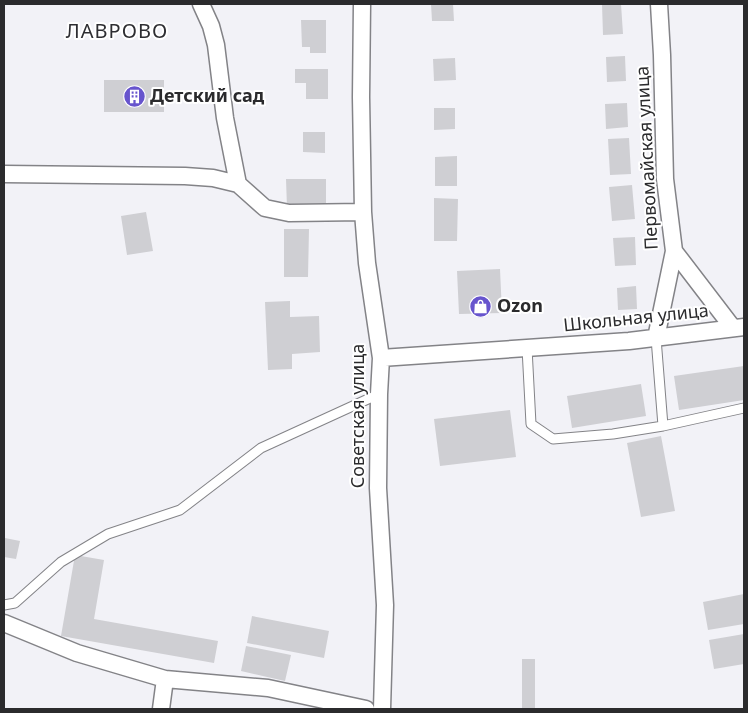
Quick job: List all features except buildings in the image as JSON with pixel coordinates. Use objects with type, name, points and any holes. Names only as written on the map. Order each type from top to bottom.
[{"type":"street","points":[[201,4],[211,26],[216,45],[225,118],[238,184]]},
{"type":"street","name":"Советская улица","points":[[362,4],[362,212],[367,263],[381,358],[378,488],[385,605],[382,709]]},
{"type":"street","name":"Первомайская улица","points":[[656,338],[674,251],[665,179],[659,4]]},
{"type":"street","points":[[4,174],[214,178],[238,184],[264,208],[289,213],[362,212]]},
{"type":"street","points":[[674,251],[739,327]]},
{"type":"street","name":"Школьная улица","points":[[381,358],[656,338],[739,327]]},
{"type":"street","points":[[4,624],[78,653],[165,679],[268,688],[366,709]]},
{"type":"street","points":[[161,709],[165,679]]},
{"type":"lane","points":[[656,338],[663,426]]},
{"type":"lane","points":[[527,348],[532,424],[553,439],[613,434],[663,426],[744,408]]},
{"type":"lane","points":[[4,605],[15,602],[61,562],[108,534],[180,510],[261,448],[380,394]]},
{"type":"place","name":"Детский сад","points":[[134,96]]},
{"type":"place","name":"Ozon","points":[[481,306]]},
{"type":"district","name":"ЛАВРОВО","points":[[117,31]]}]
